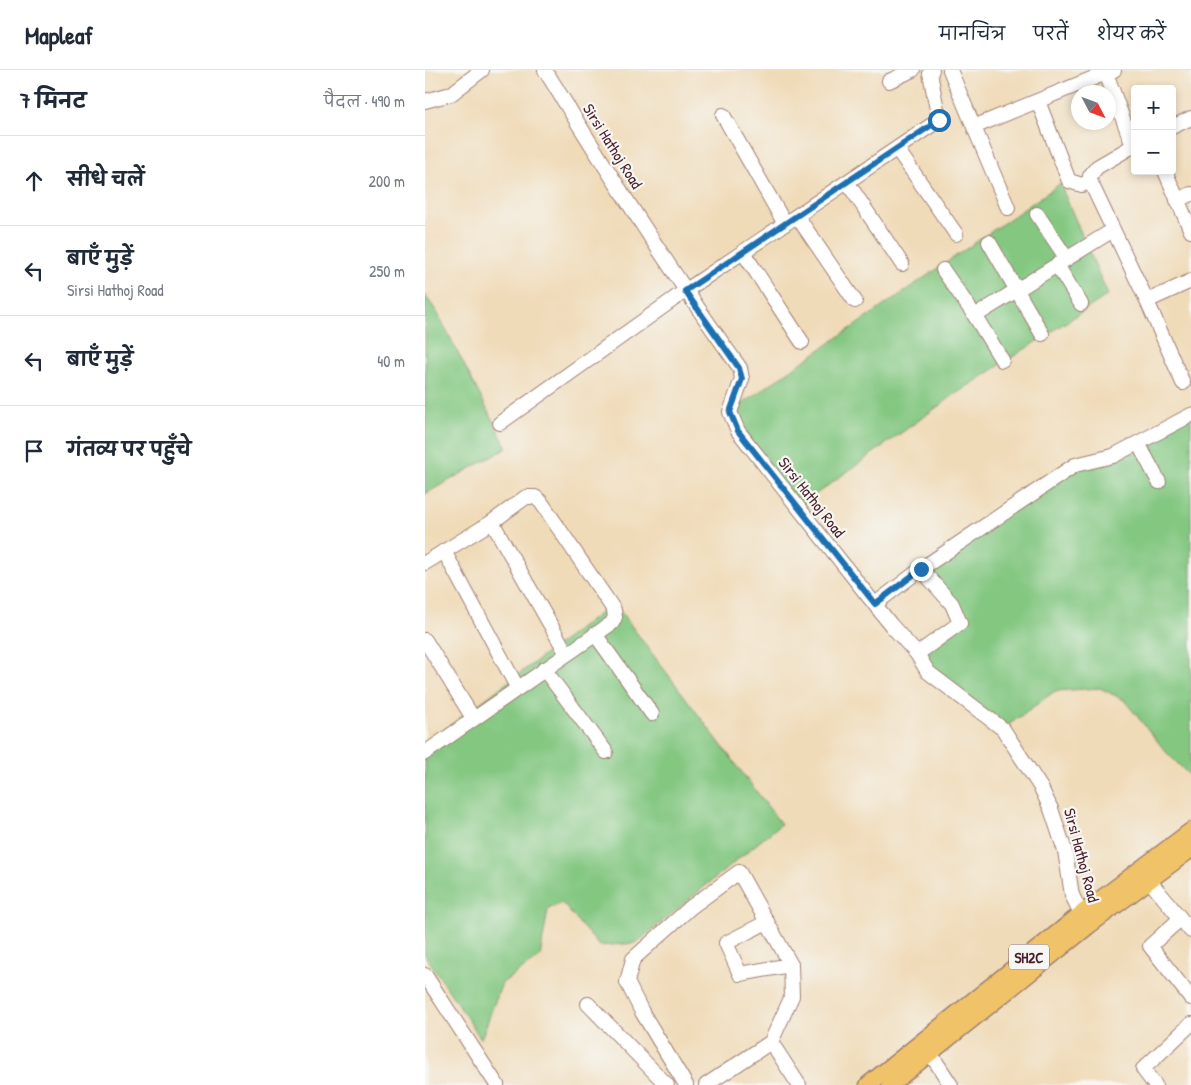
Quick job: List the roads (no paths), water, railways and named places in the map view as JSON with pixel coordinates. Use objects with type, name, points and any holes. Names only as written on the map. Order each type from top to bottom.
[{"type":"main road","name":"SH2C","points":[[868,1085],[1144,875],[1191,831]]},
{"type":"main road","name":"SH2C","points":[[1144,875],[1191,849]]},
{"type":"main road","name":"SH2C","points":[[890,1085],[1084,921]]},
{"type":"street","points":[[425,101],[451,94],[482,70]]},
{"type":"street","name":"Sirsi Hathoj Road","points":[[545,70],[593,150],[685,291],[739,368],[742,379],[730,412],[738,431],[917,654],[928,672],[1003,729],[1041,788],[1051,809],[1065,851],[1072,895],[1084,921]]},
{"type":"street","points":[[889,81],[913,70]]},
{"type":"street","points":[[500,424],[685,291],[939,120],[931,74],[932,70]]},
{"type":"street","points":[[951,70],[976,126],[1008,208]]},
{"type":"street","points":[[976,126],[1110,72],[1131,137]]},
{"type":"street","points":[[1038,101],[1069,181],[1082,185],[1090,180]]},
{"type":"street","points":[[723,115],[785,224]]},
{"type":"street","points":[[1176,125],[1191,118]]},
{"type":"street","points":[[1131,148],[1097,167],[1090,176],[1090,180],[1183,383]]},
{"type":"street","points":[[897,149],[956,234]]},
{"type":"street","points":[[1167,175],[1191,231]]},
{"type":"street","points":[[847,182],[903,264]]},
{"type":"street","points":[[1177,200],[1191,194]]},
{"type":"street","points":[[1037,214],[1081,304]]},
{"type":"street","points":[[797,216],[855,302]]},
{"type":"street","points":[[975,316],[1113,230]]},
{"type":"street","points":[[989,242],[1042,334]]},
{"type":"street","points":[[743,252],[802,342]]},
{"type":"street","points":[[943,270],[975,316],[1002,360]]},
{"type":"street","points":[[1147,301],[1191,281]]},
{"type":"street","points":[[875,604],[921,569],[1075,465],[1113,456],[1191,415]]},
{"type":"street","points":[[1138,443],[1159,482]]},
{"type":"street","points":[[425,563],[492,522],[526,497],[535,497],[541,502],[614,610],[615,617],[612,623],[544,668],[425,753]]},
{"type":"street","points":[[492,522],[567,654]]},
{"type":"street","points":[[444,551],[517,687]]},
{"type":"street","points":[[917,654],[960,623],[952,604],[921,569]]},
{"type":"street","points":[[595,634],[652,714]]},
{"type":"street","points":[[425,640],[473,718]]},
{"type":"street","points":[[544,668],[606,752]]},
{"type":"street","points":[[686,1085],[642,1012],[627,982],[633,960],[691,907],[739,872],[791,965],[792,996],[771,1042],[706,1085]]},
{"type":"street","points":[[1144,875],[1191,931]]},
{"type":"street","points":[[1180,919],[1149,946],[1191,998]]},
{"type":"street","points":[[767,922],[726,943],[740,974],[791,965]]},
{"type":"street","points":[[425,975],[497,1085]]},
{"type":"street","points":[[588,1004],[667,1085]]},
{"type":"street","points":[[1155,1085],[1143,1069],[1191,1024]]},
{"type":"street","points":[[771,1042],[799,1085]]},
{"type":"street","points":[[930,1053],[951,1085]]}]
